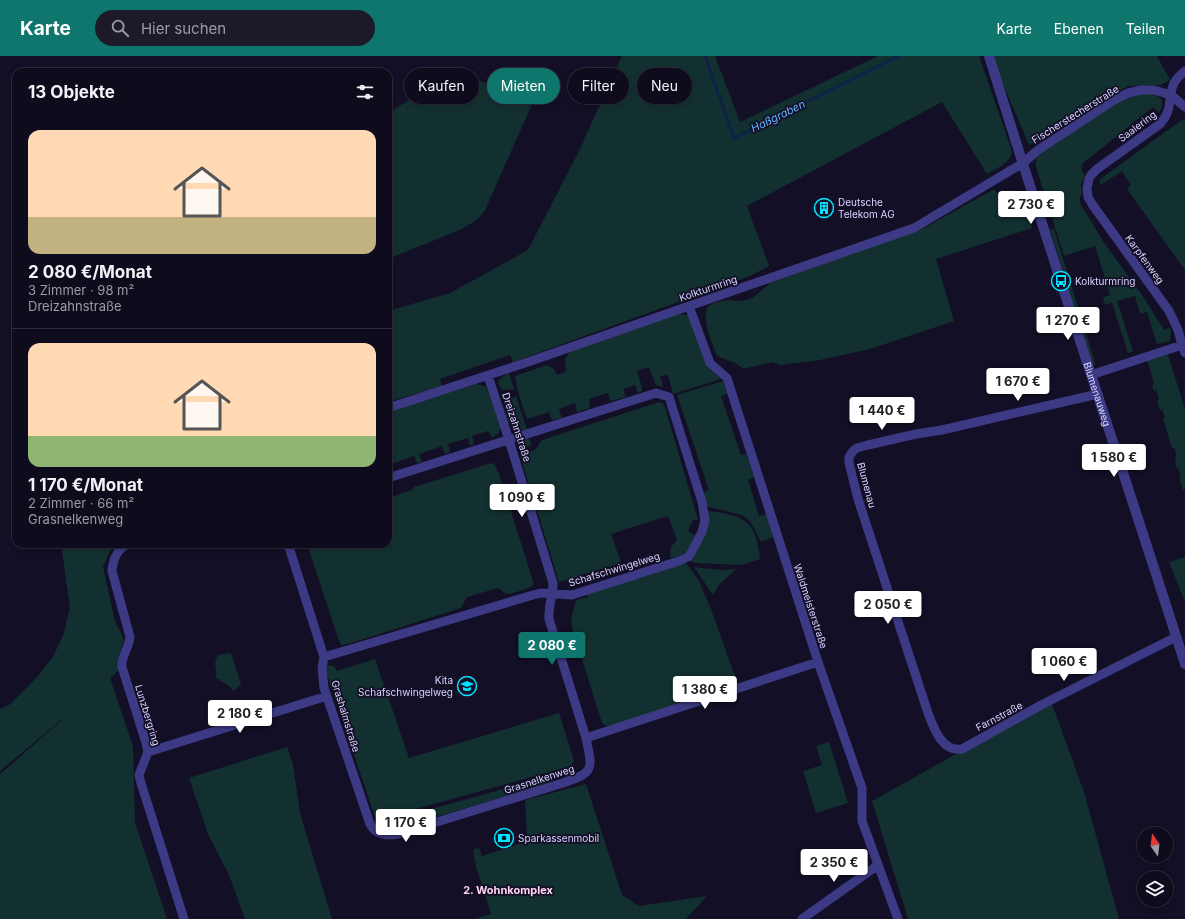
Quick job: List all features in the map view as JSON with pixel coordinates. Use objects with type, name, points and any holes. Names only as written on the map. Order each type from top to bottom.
[{"type":"street","name":"Blumenauweg","points":[[989,56],[1185,664]]},
{"type":"street","name":"Saalering","points":[[1087,188],[1089,179],[1096,169],[1160,124],[1166,117],[1169,111],[1174,83],[1185,71]]},
{"type":"street","name":"Fischerstecherstraße","points":[[1023,162],[1038,150],[1114,100],[1128,93],[1141,90],[1154,90],[1171,95],[1185,107]]},
{"type":"street","name":"Kolkturmring","points":[[392,407],[488,376],[914,228],[1023,162]]},
{"type":"street","name":"Karpfenweg","points":[[1087,188],[1088,197],[1092,204],[1169,311],[1178,330],[1184,349],[1091,376]]},
{"type":"street","name":"Waldmeisterstraße","points":[[689,306],[710,363],[726,378],[818,662],[862,788],[862,821],[898,919]]},
{"type":"street","name":"Dreizahnstraße","points":[[488,376],[510,440],[553,583],[553,594],[548,610],[548,619],[586,738]]},
{"type":"street","name":"Schafschwingelweg","points":[[324,657],[541,593],[572,595],[679,561],[688,557],[696,544],[702,532],[705,520],[702,502],[669,397],[656,392],[510,440]]},
{"type":"street","name":"Blumenau","points":[[962,748],[955,750],[948,748],[937,734],[930,719],[858,499],[849,463],[849,457],[857,448],[868,444],[942,430],[1098,394]]},
{"type":"street","points":[[392,477],[510,440]]},
{"type":"street","name":"Lunzbergring","points":[[124,548],[113,561],[112,571],[130,637],[130,643],[122,659],[123,672],[148,752],[139,775],[184,919]]},
{"type":"street","name":"Grashalmstraße","points":[[289,548],[324,657],[323,678],[327,696],[370,824]]},
{"type":"street","name":"Farnstraße","points":[[962,748],[1043,704],[1176,637]]},
{"type":"street","points":[[586,738],[818,662]]},
{"type":"street","points":[[148,752],[327,696]]},
{"type":"street","name":"Grasnelkenweg","points":[[370,824],[378,833],[388,835],[398,834],[455,818],[583,776],[587,772],[591,762],[586,738]]},
{"type":"street","points":[[802,919],[878,865]]},
{"type":"green space","points":[[622,56],[715,56],[740,122],[878,56],[979,56],[1012,151],[1006,162],[999,168],[987,174],[942,102],[747,206],[769,266],[750,276],[513,362],[510,355],[440,379],[442,386],[392,401],[392,310],[450,293],[528,250],[579,151],[600,104],[629,104],[629,68],[617,68]]},
{"type":"green space","points":[[994,56],[1157,56],[1170,80],[1160,85],[1128,86],[1037,142],[1029,145],[1000,77]]},
{"type":"green space","points":[[479,81],[487,84],[487,104],[532,104],[485,210],[478,219],[462,229],[392,257],[392,111],[404,103],[479,104]]},
{"type":"green space","points":[[1147,93],[1155,95],[1161,99],[1162,104],[1159,113],[1153,107],[1083,163],[1081,169],[1085,176],[1081,184],[1082,195],[1080,196],[1080,203],[1103,241],[1144,298],[1164,330],[1170,327],[1170,341],[1157,344],[1147,312],[1140,314],[1135,296],[1117,301],[1133,351],[1128,353],[1112,303],[1105,305],[1103,297],[1110,295],[1095,246],[1064,256],[1036,167],[1036,158],[1046,149],[1119,101],[1132,94]]},
{"type":"green space","points":[[1183,119],[1185,122],[1185,270],[1127,189],[1131,185],[1122,171],[1101,185],[1099,180]]},
{"type":"green space","points":[[994,189],[998,195],[1009,190],[1017,193],[1023,202],[1032,228],[936,259],[954,321],[870,349],[820,360],[780,365],[773,362],[743,369],[735,363],[717,356],[707,326],[707,307],[716,302],[728,300],[743,301],[754,297],[770,283],[926,227]]},
{"type":"green space","points":[[1050,229],[1054,229],[1096,366],[1091,361]]},
{"type":"green space","points":[[678,314],[688,315],[694,326],[709,368],[721,379],[673,394],[668,375],[660,376],[663,387],[656,385],[649,367],[637,371],[642,387],[642,391],[638,393],[635,385],[623,389],[626,397],[610,401],[608,393],[589,399],[590,408],[577,412],[575,403],[559,409],[562,418],[552,420],[549,412],[527,419],[518,392],[515,376],[547,365],[554,369],[557,375],[566,372],[565,359],[571,350]]},
{"type":"green space","points":[[1168,355],[1185,409],[1185,489],[1183,490],[1179,477],[1181,476],[1175,463],[1175,457],[1177,456],[1174,448],[1172,448],[1163,419],[1165,418],[1162,409],[1160,410],[1157,401],[1159,400],[1156,390],[1154,391],[1152,387],[1154,383],[1147,360]]},
{"type":"green space","points":[[509,373],[514,389],[501,389],[498,382],[502,377]]},
{"type":"green space","points":[[723,381],[727,394],[721,396],[741,455],[746,454],[754,477],[748,480],[759,516],[766,514],[774,537],[761,542],[750,521],[742,515],[705,506],[703,493],[709,490],[677,395]]},
{"type":"green space","points":[[478,384],[486,387],[501,428],[498,434],[492,438],[488,431],[472,436],[474,444],[470,445],[468,438],[448,444],[450,452],[445,454],[442,446],[419,454],[422,462],[417,463],[414,456],[392,464],[392,409]]},
{"type":"green space","points":[[516,396],[527,430],[512,428],[506,415],[505,408],[507,402]]},
{"type":"green space","points":[[659,402],[664,404],[698,520],[693,520],[688,531],[695,536],[691,545],[684,554],[670,558],[671,547],[677,540],[668,516],[611,534],[621,563],[559,582],[520,455],[535,450],[542,440]]},
{"type":"green space","points":[[527,437],[532,445],[519,450],[519,443]]},
{"type":"green space","points":[[491,463],[495,465],[534,584],[524,590],[513,593],[506,594],[498,588],[467,597],[461,608],[341,645],[308,548],[392,548],[392,497],[412,490],[414,487]]},
{"type":"green space","points":[[707,511],[732,515],[749,524],[754,532],[760,559],[742,565],[695,563],[689,560]]},
{"type":"green space","points":[[62,548],[111,548],[103,567],[115,621],[124,640],[118,658],[122,667],[110,678],[133,746],[135,823],[167,919],[0,919],[0,774],[78,706],[0,771],[0,709],[9,705],[38,676],[54,655],[64,633],[70,607]]},
{"type":"green space","points":[[1185,557],[1185,602],[1169,562]]},
{"type":"green space","points":[[686,563],[698,579],[711,609],[738,685],[611,726],[606,726],[602,723],[573,631],[571,619],[576,600],[588,597],[587,594]]},
{"type":"green space","points":[[694,567],[722,570],[736,569],[718,586],[713,595]]},
{"type":"green space","points":[[231,653],[241,684],[234,691],[216,678],[215,662],[218,655]]},
{"type":"green space","points":[[375,659],[409,758],[559,713],[574,761],[571,766],[376,820],[327,675],[327,665],[334,666],[337,671]]},
{"type":"green space","points":[[1051,701],[1084,792],[1119,919],[908,919],[872,801]]},
{"type":"green space","points":[[829,742],[848,803],[816,813],[803,771],[822,765],[816,746]]},
{"type":"green space","points":[[287,747],[293,764],[300,813],[332,919],[245,919],[229,875],[208,834],[189,778]]},
{"type":"green space","points":[[553,780],[539,786],[403,827],[387,828],[380,823],[525,783]]},
{"type":"green space","points":[[586,784],[622,895],[639,906],[707,896],[686,919],[475,919],[491,914],[476,866],[473,850],[479,848],[482,856],[522,843],[527,838],[525,800]]},
{"type":"waterway","name":"Haßgraben","points":[[705,56],[734,138],[899,56]]},
{"type":"place","name":"Deutsche Telekom AG","points":[[824,208]]},
{"type":"place","name":"Kolkturmring","points":[[1061,281]]},
{"type":"place","name":"Kita Schafschwingelweg","points":[[467,686]]},
{"type":"place","name":"Sparkassenmobil","points":[[504,838]]},
{"type":"district","name":"2. Wohnkomplex","points":[[508,890]]}]
